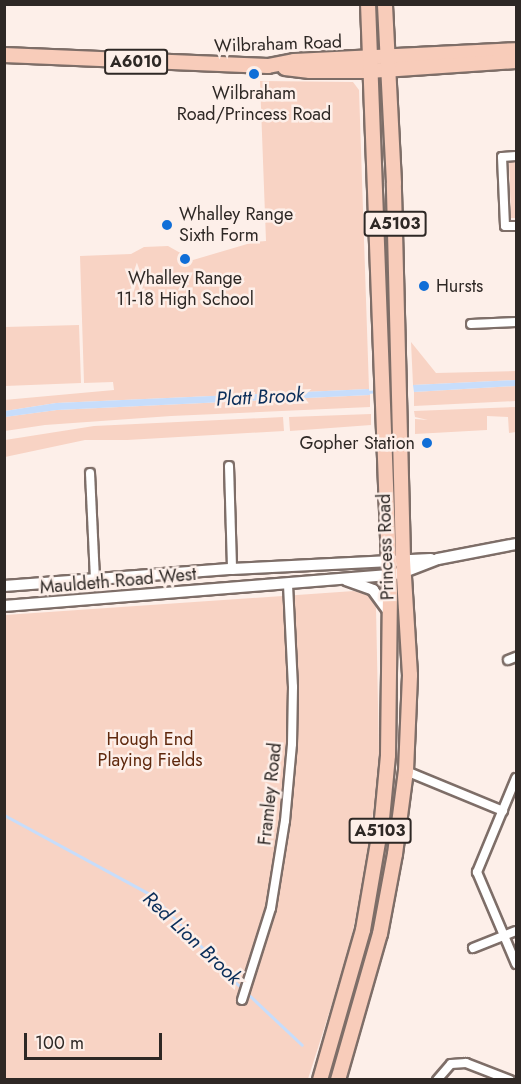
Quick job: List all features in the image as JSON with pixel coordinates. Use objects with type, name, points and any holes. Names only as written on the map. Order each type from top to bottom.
[{"type":"highway","name":"Princess Road","points":[[338,1080],[380,934],[395,854],[406,771],[410,675],[384,430],[368,4]]},
{"type":"highway","name":"Princess Road","points":[[320,1080],[353,972],[371,888],[382,819],[388,755],[389,575],[399,564],[401,429],[385,4]]},
{"type":"highway","name":"Wilbraham Road","points":[[4,55],[268,66],[294,61],[369,65],[516,50]]},
{"type":"highway","name":"Wilbraham Road","points":[[389,63],[516,61]]},
{"type":"street","points":[[516,156],[502,157],[505,226],[516,226]]},
{"type":"street","points":[[471,324],[516,322]]},
{"type":"street","points":[[229,466],[233,588]]},
{"type":"street","points":[[90,473],[95,580]]},
{"type":"street","name":"Mauldeth Road West","points":[[4,586],[232,569],[399,564],[516,544]]},
{"type":"street","name":"Mauldeth Road West","points":[[4,606],[389,575]]},
{"type":"street","name":"Mauldeth Road West","points":[[342,578],[373,590],[389,613]]},
{"type":"street","name":"Framley Road","points":[[243,1000],[271,908],[289,788],[294,687],[288,586]]},
{"type":"street","points":[[406,771],[503,811]]},
{"type":"street","points":[[516,778],[477,872],[516,964]]},
{"type":"street","points":[[473,948],[516,932]]},
{"type":"street","points":[[437,1080],[451,1064],[466,1063],[510,1080]]},
{"type":"green space","points":[[260,81],[353,82],[359,90],[369,389],[56,403],[5,411],[4,400],[114,390],[113,382],[84,383],[80,256],[131,254],[144,247],[168,246],[193,260],[254,242],[266,241]]},
{"type":"green space","points":[[509,162],[516,162],[516,218],[511,218]]},
{"type":"green space","points":[[383,252],[389,252],[396,436],[391,437]]},
{"type":"green space","points":[[79,325],[81,383],[5,386],[5,327]]},
{"type":"green space","points":[[411,342],[436,373],[516,371],[516,380],[413,385]]},
{"type":"green space","points":[[516,386],[516,401],[414,406],[414,392]]},
{"type":"green space","points":[[370,395],[370,407],[171,416],[45,425],[5,431],[4,417],[57,410]]},
{"type":"green space","points":[[516,407],[516,432],[509,433],[508,417],[487,416],[487,430],[415,434],[415,419],[428,420],[415,417],[414,411]]},
{"type":"green space","points":[[371,414],[371,425],[290,431],[289,417]]},
{"type":"green space","points":[[283,417],[284,431],[127,440],[85,440],[5,457],[5,440],[94,426]]},
{"type":"green space","name":"Hough End Playing Fields","points":[[354,591],[370,596],[376,608],[379,753],[375,799],[363,883],[347,957],[308,1079],[5,1079],[5,615]]},
{"type":"water","points":[[516,380],[516,386],[414,392],[413,385]]},
{"type":"water","points":[[369,389],[370,395],[57,410],[5,417],[5,411],[56,403]]},
{"type":"waterway","name":"Platt Brook","points":[[366,392],[380,391]]},
{"type":"waterway","name":"Red Lion Brook","points":[[4,815],[153,896],[234,981],[302,1045]]},
{"type":"place","name":"Wilbraham Road/Princess Road","points":[[254,74]]},
{"type":"place","name":"Whalley Range Sixth Form","points":[[167,225]]},
{"type":"place","name":"Whalley Range 11-18 High School","points":[[185,259]]},
{"type":"place","name":"Hursts","points":[[424,286]]},
{"type":"place","name":"Gopher Station","points":[[427,443]]}]
